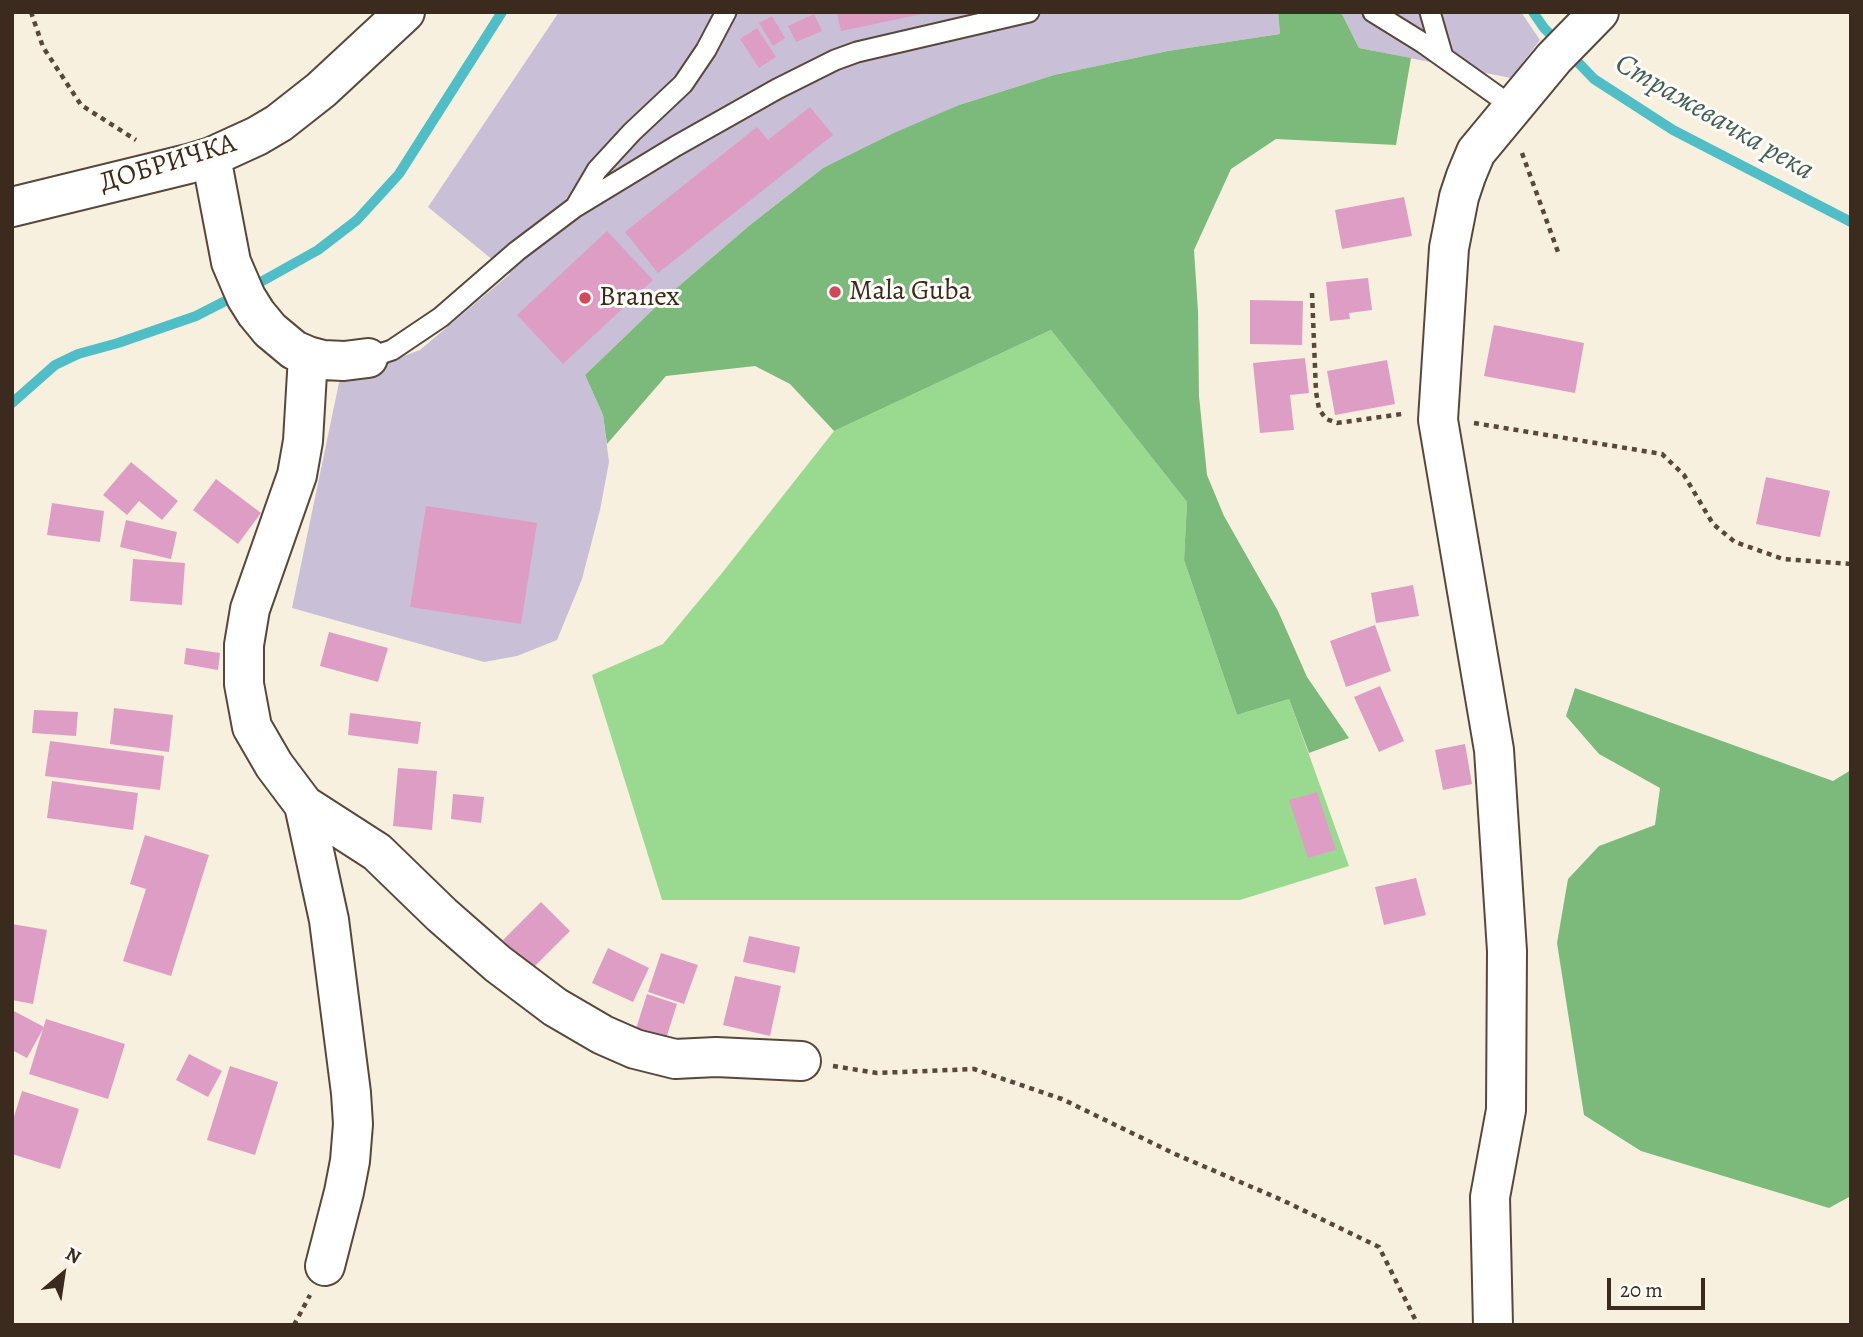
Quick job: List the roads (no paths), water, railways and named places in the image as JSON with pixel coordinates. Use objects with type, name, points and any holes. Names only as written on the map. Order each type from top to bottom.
[{"type":"street","name":"ДОБРИЧКА","points":[[12,206],[200,160],[249,140],[279,123],[321,90],[405,12]]},
{"type":"street","points":[[1493,1325],[1490,1197],[1506,1110],[1507,951],[1494,750],[1438,421],[1449,248],[1459,197],[1476,152],[1554,58],[1595,17]]},
{"type":"street","points":[[200,160],[232,262],[246,297],[270,330],[293,350],[307,356],[344,361],[368,358]]},
{"type":"street","points":[[307,356],[303,440],[297,475],[250,610],[244,645],[244,684],[252,727],[274,765],[304,805],[377,852],[498,964],[555,1007],[603,1035],[635,1049],[675,1059],[716,1057],[801,1061]]},
{"type":"street","points":[[304,805],[329,920],[353,1124],[346,1182],[325,1266]]},
{"type":"lane","points":[[574,208],[597,170],[632,132],[683,84],[706,50],[726,12]]},
{"type":"lane","points":[[368,358],[392,349],[441,317],[517,251],[574,208],[777,89],[835,61],[878,47],[1029,12]]},
{"type":"lane","points":[[1373,12],[1513,107]]},
{"type":"lane","points":[[1430,12],[1443,57]]},
{"type":"waterway","name":"Стражевачка река","points":[[250,288],[318,250],[357,220],[399,174],[502,12]]},
{"type":"waterway","name":"Стражевачка река","points":[[1533,12],[1560,44]]},
{"type":"waterway","name":"Стражевачка река","points":[[1570,54],[1594,79],[1673,130],[1851,222]]},
{"type":"waterway","name":"Стражевачка река","points":[[12,403],[55,365],[78,354],[196,316],[237,295]]},
{"type":"place","name":"Mala Guba","points":[[835,292]]},
{"type":"place","name":"Branex","points":[[585,298]]}]
